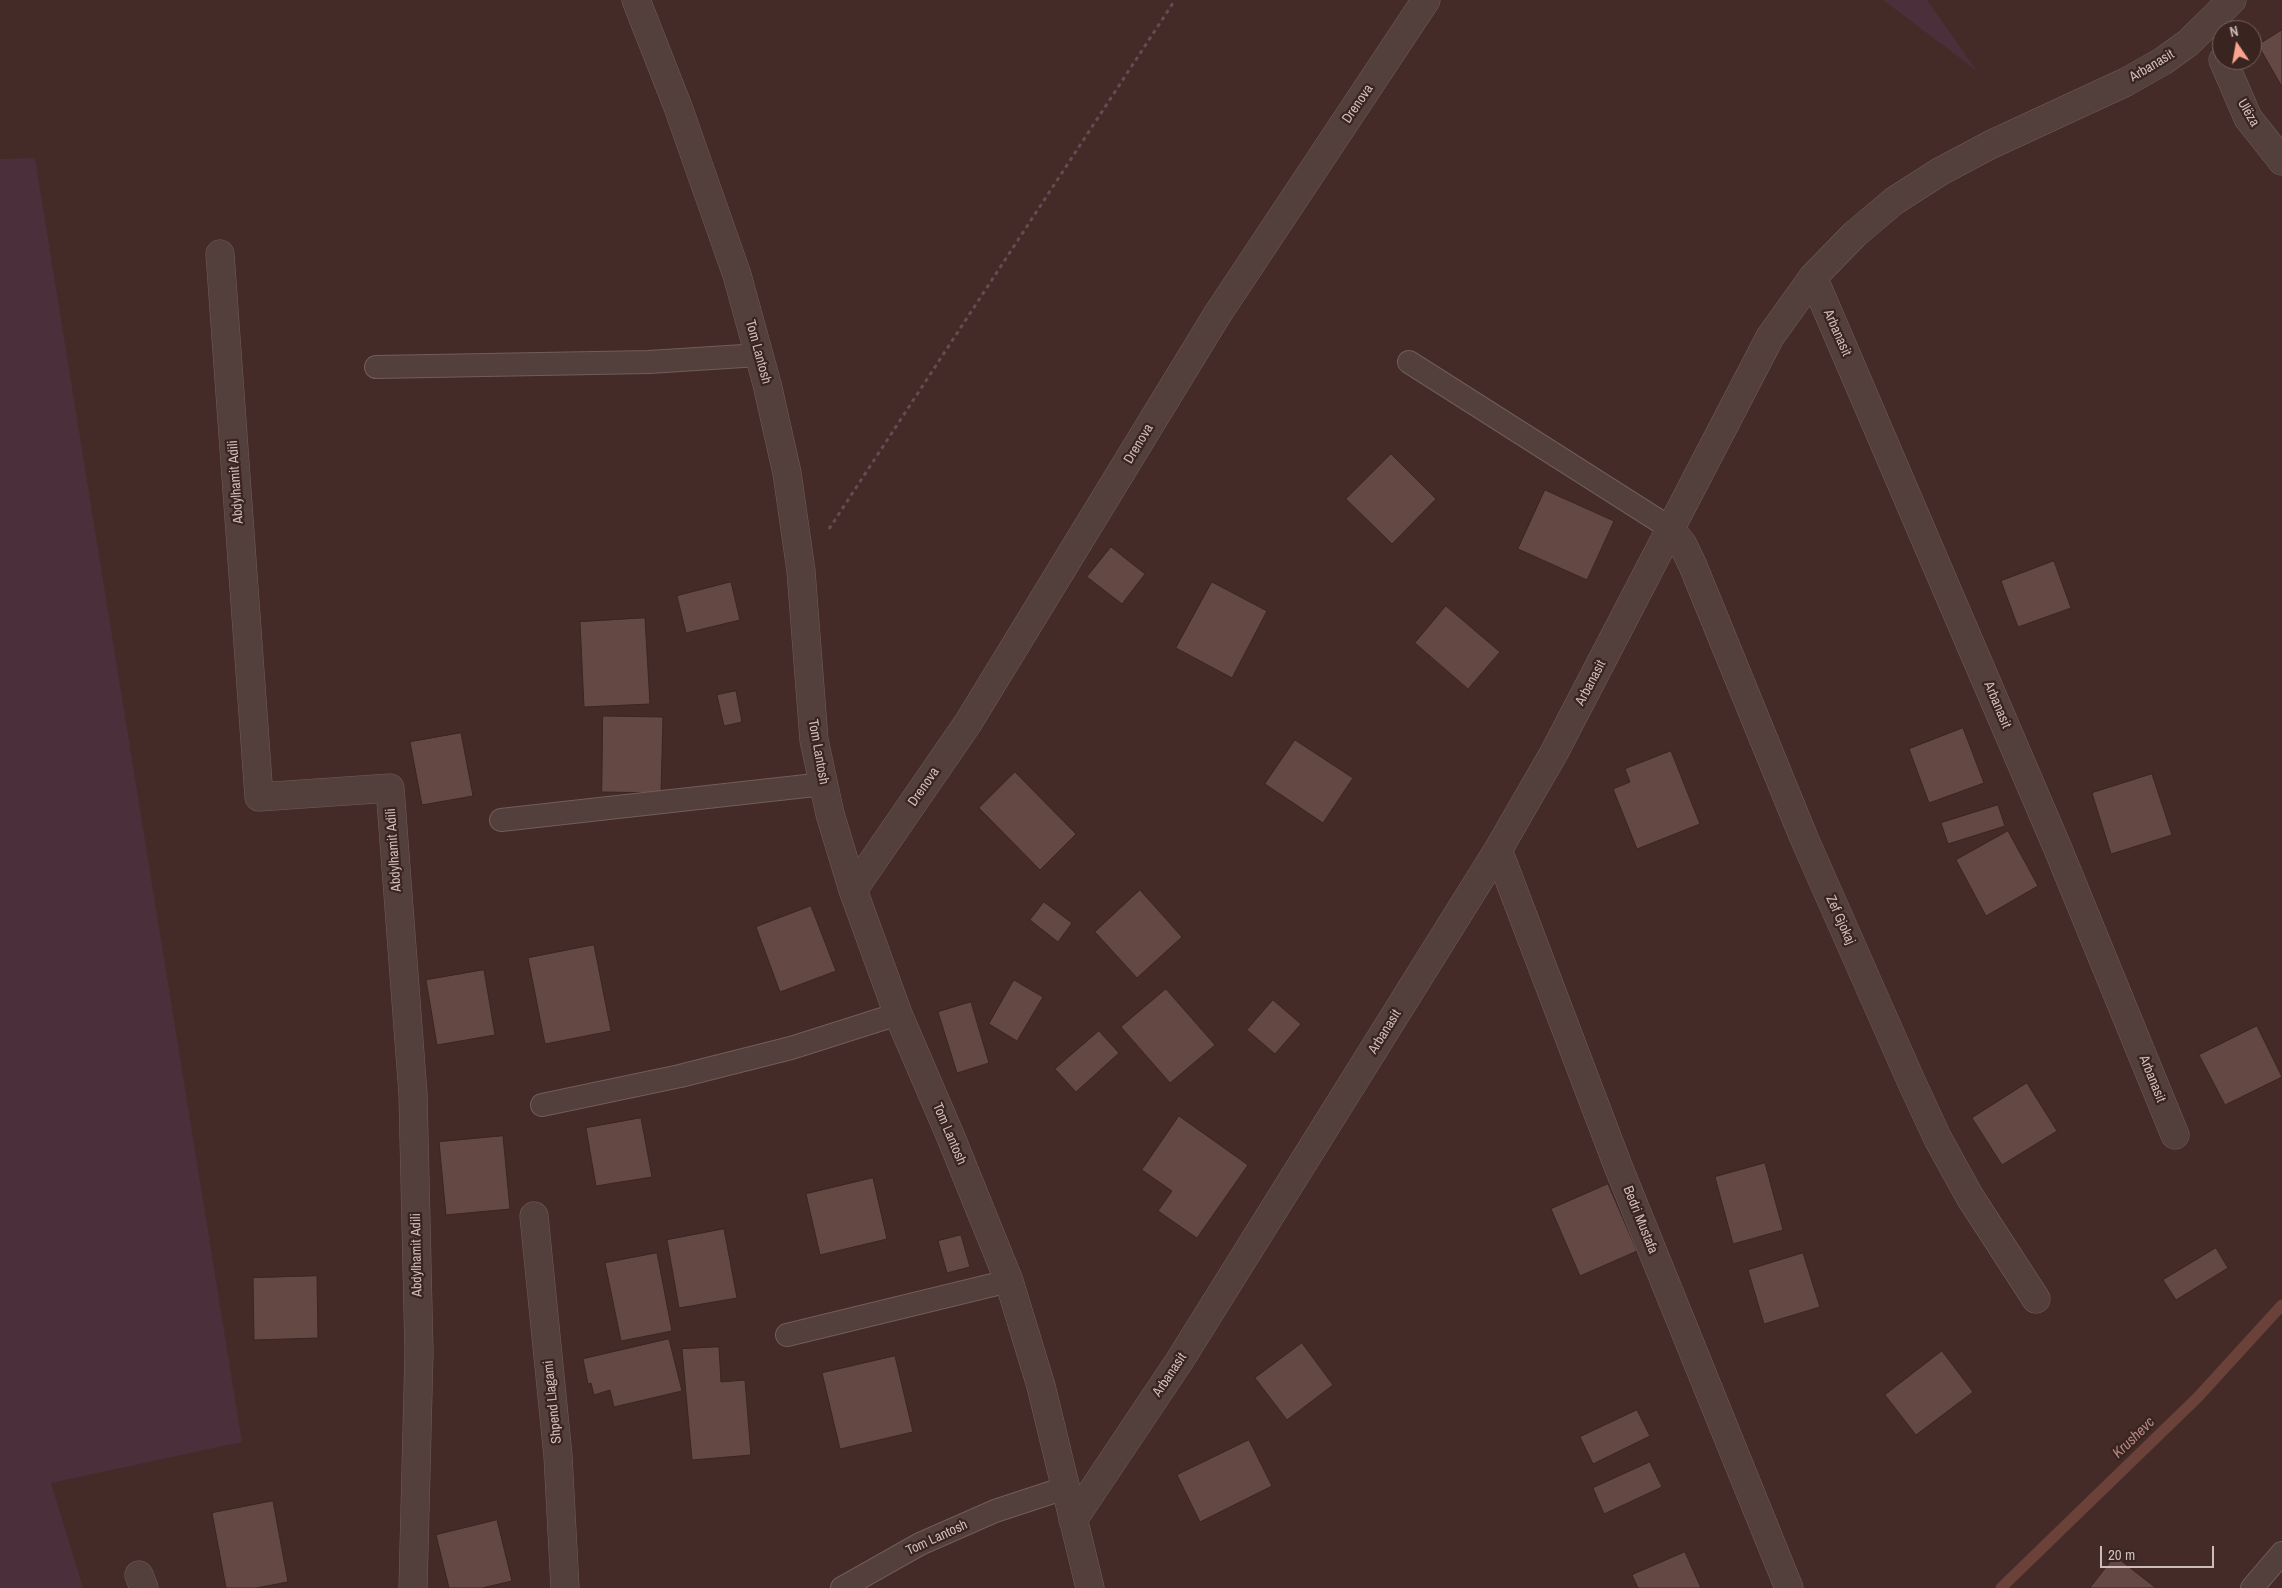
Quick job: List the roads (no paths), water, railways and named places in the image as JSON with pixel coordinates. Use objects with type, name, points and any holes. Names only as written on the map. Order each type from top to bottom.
[{"type":"street","name":"Tom Lantosh","points":[[636,0],[713,204],[737,274],[787,473],[801,571],[814,740],[830,814],[853,890],[898,1014],[954,1143],[1008,1281],[1042,1386],[1090,1588]]},
{"type":"street","name":"Drenova","points":[[853,890],[968,724],[1217,315],[1426,0]]},
{"type":"street","name":"Arbanasit","points":[[1073,1520],[1180,1360],[1498,850],[1555,751],[1770,337],[1813,277],[1855,234],[1894,200],[1941,171],[1982,149],[2126,82],[2163,61],[2188,43],[2209,10],[2232,0]]},
{"type":"street","name":"Ulëza","points":[[2227,70],[2248,118],[2282,161]]},
{"type":"street","name":"Abdylhamit Adili","points":[[220,254],[259,798],[390,788],[413,1094],[419,1352],[413,1588]]},
{"type":"street","name":"Arbanasit","points":[[1813,277],[2058,849],[2175,1135]]},
{"type":"street","name":"Zef Gjokaj","points":[[1670,528],[1683,545],[1693,566],[1804,838],[1934,1131],[1970,1197],[2036,1299]]},
{"type":"street","name":"Bedri Mustafa","points":[[1498,850],[1618,1166],[1789,1588]]},
{"type":"street","name":"Shpend Llagami","points":[[534,1216],[558,1456],[565,1588]]},
{"type":"lane","points":[[376,367],[584,364],[759,356]]},
{"type":"lane","points":[[1409,362],[1670,528]]},
{"type":"lane","points":[[501,820],[824,784]]},
{"type":"lane","points":[[542,1104],[680,1076],[791,1048],[898,1014]]},
{"type":"lane","points":[[787,1335],[1008,1281]]},
{"type":"lane","name":"Tom Lantosh","points":[[842,1588],[920,1544],[995,1511],[1065,1488]]},
{"type":"lane","points":[[2252,1588],[2282,1553]]},
{"type":"waterway","name":"Krushevc","points":[[2001,1588],[2198,1397],[2282,1305]]}]
